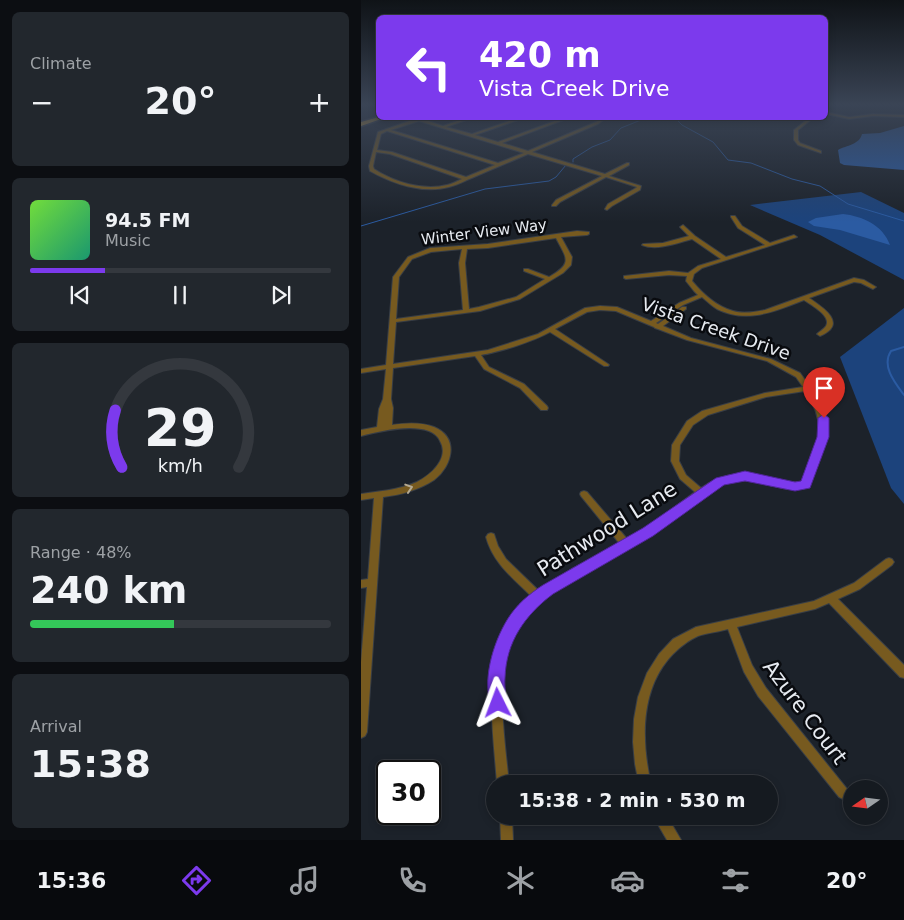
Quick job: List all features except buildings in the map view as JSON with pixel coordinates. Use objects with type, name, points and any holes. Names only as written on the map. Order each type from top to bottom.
[{"type":"street","points":[[376,143],[371,166],[372,170],[416,187],[445,187],[550,143]]},
{"type":"street","points":[[429,143],[499,165]]},
{"type":"street","points":[[798,143],[820,152]]},
{"type":"street","points":[[500,144],[640,187],[610,204],[607,209]]},
{"type":"street","points":[[374,151],[391,153],[467,179]]},
{"type":"street","points":[[554,205],[558,200],[628,164]]},
{"type":"street","points":[[733,217],[740,227],[769,245]]},
{"type":"street","points":[[683,227],[693,237],[725,259]]},
{"type":"street","name":"Winter View Way","points":[[385,428],[383,409],[387,399],[396,277],[408,259],[427,251],[587,233]]},
{"type":"street","points":[[393,321],[489,307],[512,300],[564,270],[569,261],[569,255],[559,236]]},
{"type":"street","points":[[645,245],[663,245],[693,237]]},
{"type":"street","points":[[626,277],[669,273],[690,275],[700,267],[794,237]]},
{"type":"street","points":[[465,248],[462,263],[466,311]]},
{"type":"street","points":[[526,270],[550,279]]},
{"type":"street","points":[[690,275],[691,284],[704,297],[727,311],[750,314],[762,313],[854,280],[862,280],[873,287]]},
{"type":"street","points":[[654,326],[678,309],[704,297]]},
{"type":"street","points":[[805,298],[824,311],[830,319],[830,325],[820,334]]},
{"type":"street","name":"Vista Creek Drive","points":[[361,371],[478,355],[521,342],[551,330],[583,311],[600,308],[617,309],[689,339],[774,361],[795,373],[808,388],[822,412],[824,431],[809,482],[802,486]]},
{"type":"street","points":[[551,330],[606,365]]},
{"type":"street","points":[[478,355],[486,368],[522,386],[544,408]]},
{"type":"street","points":[[702,493],[683,476],[677,467],[674,457],[676,445],[690,422],[705,413],[765,395],[808,388]]},
{"type":"street","points":[[361,433],[413,425],[431,428],[444,437],[448,451],[443,466],[428,480],[409,489],[361,497]]},
{"type":"street","name":"Pathwood Lane","points":[[502,775],[497,685],[499,661],[503,644],[513,624],[538,596],[655,528],[720,481],[741,476],[753,476],[802,486]]},
{"type":"street","points":[[361,732],[379,494]]},
{"type":"street","points":[[584,494],[627,545]]},
{"type":"street","points":[[491,537],[493,546],[500,558],[538,596]]},
{"type":"street","points":[[643,775],[639,760],[638,727],[642,702],[653,676],[667,654],[682,639],[696,632],[806,608],[857,586],[889,562]]},
{"type":"street","points":[[361,584],[372,582]]},
{"type":"street","points":[[831,598],[904,673]]},
{"type":"street","name":"Azure Court","points":[[731,624],[748,668],[761,692],[843,793]]},
{"type":"street","points":[[506,825],[507,840]]},
{"type":"street","points":[[665,825],[675,840]]},
{"type":"shaded area","points":[[855,143],[904,143],[904,170],[844,165],[840,163],[838,150]]},
{"type":"shaded area","points":[[861,192],[904,213],[904,280],[820,235],[750,205]]},
{"type":"shaded area","points":[[843,214],[864,219],[871,223],[882,232],[890,245],[840,230],[814,226],[808,222],[816,218]]},
{"type":"shaded area","points":[[904,308],[904,504],[891,488],[840,357]]},
{"type":"waterway","points":[[573,162],[573,159],[602,143]]},
{"type":"waterway","points":[[714,143],[728,160],[751,163],[792,179],[820,186],[848,204],[904,221]]},
{"type":"waterway","points":[[361,226],[485,189],[549,181],[556,177],[566,165]]},
{"type":"waterway","points":[[904,347],[891,351],[888,357],[890,374],[904,395]]},
{"type":"route","points":[[498,703],[497,678],[503,644],[513,624],[537,596],[655,528],[720,481],[733,477],[753,476],[800,487],[806,485],[809,482],[823,437],[825,428],[824,418]]}]
